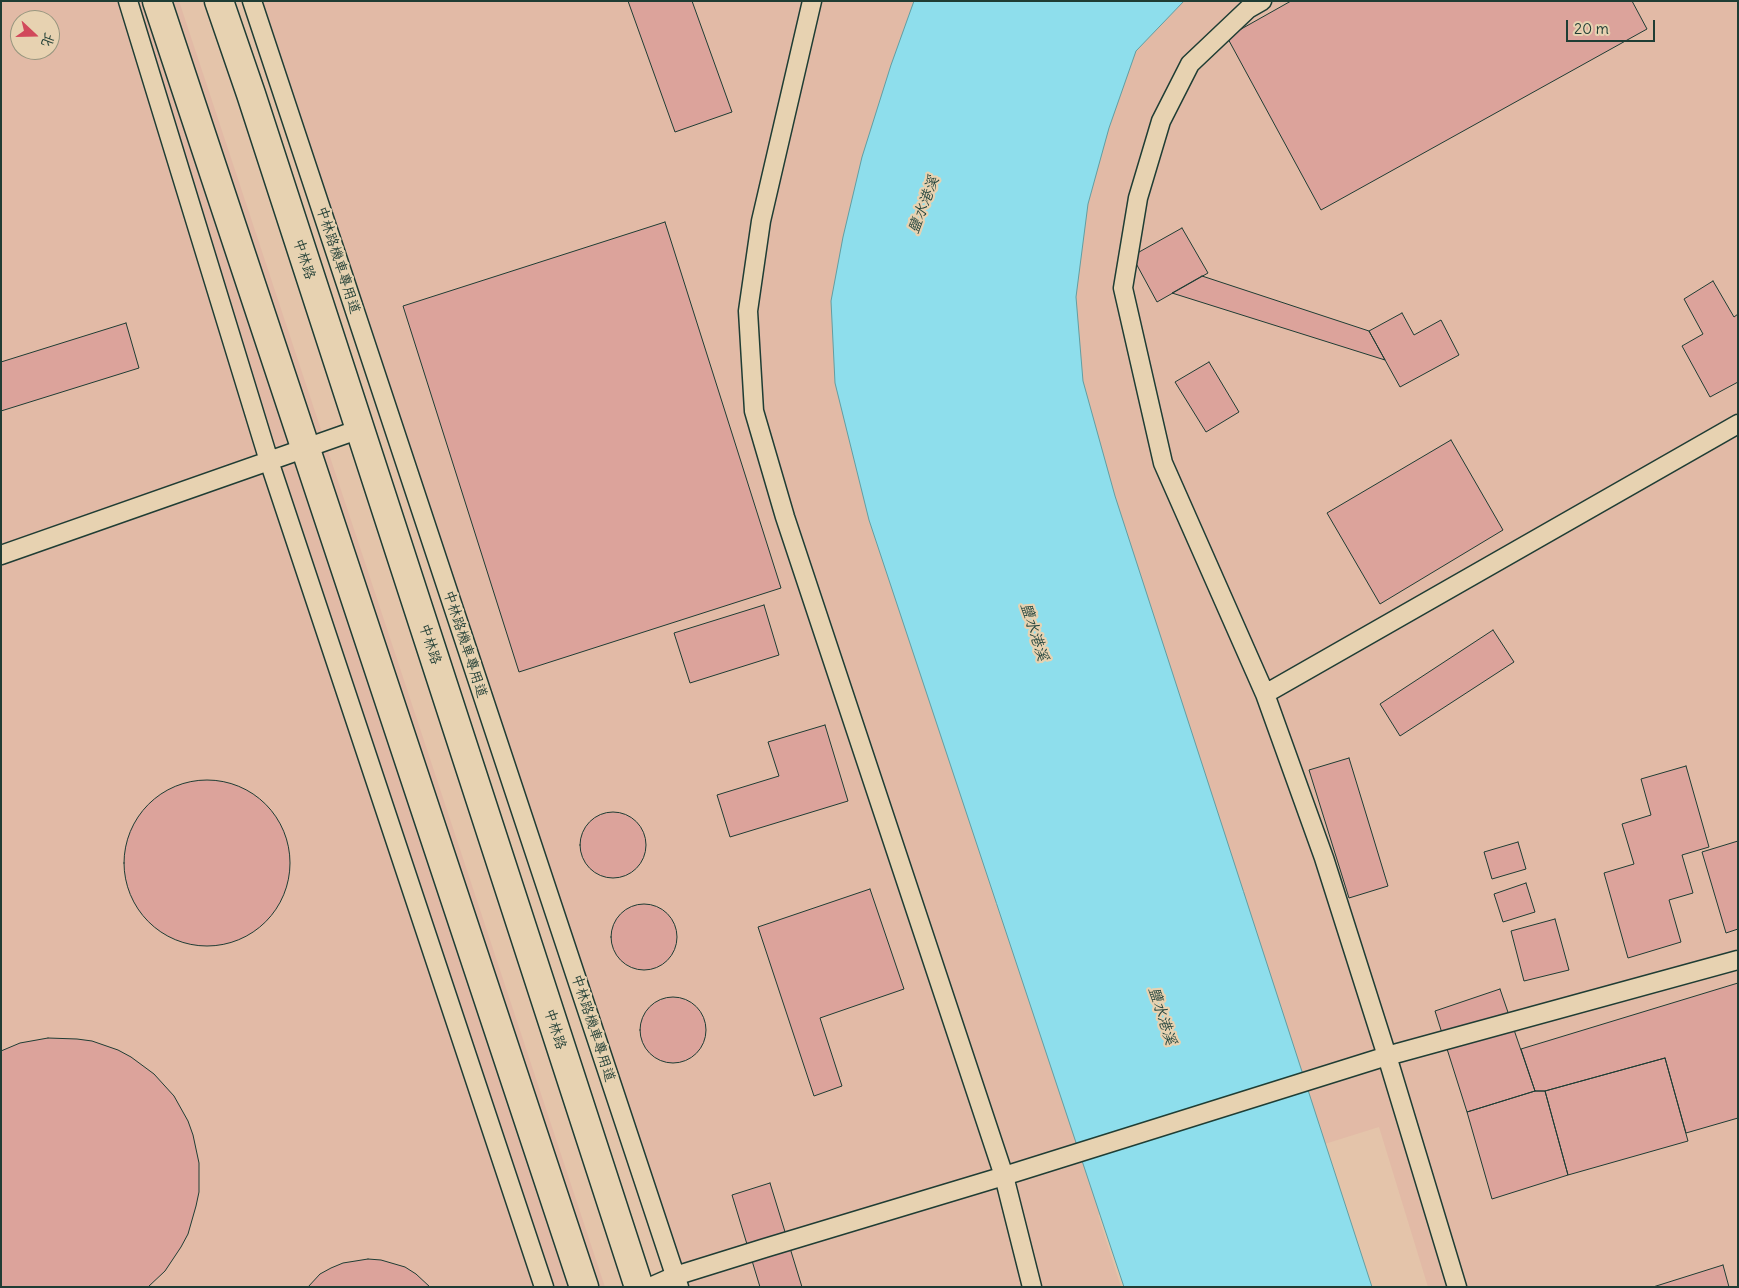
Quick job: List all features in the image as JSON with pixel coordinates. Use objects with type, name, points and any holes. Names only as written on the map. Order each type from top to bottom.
[{"type":"street","points":[[157,1],[584,1287]]},
{"type":"street","name":"中林路","points":[[219,1],[251,94],[639,1287]]},
{"type":"lane","points":[[128,1],[268,461],[544,1287]]},
{"type":"lane","name":"中林路機車專用道","points":[[252,1],[677,1282]]},
{"type":"lane","points":[[812,1],[761,221],[749,302],[754,411],[785,517],[1004,1176],[1032,1287]]},
{"type":"lane","points":[[1262,1],[1248,9],[1190,64],[1161,122],[1138,198],[1123,288],[1163,463],[1265,694],[1324,858],[1387,1056],[1456,1287]]},
{"type":"lane","points":[[1265,694],[1738,424]]},
{"type":"lane","points":[[1,555],[360,429]]},
{"type":"lane","points":[[650,1287],[677,1282],[1004,1176],[1387,1056],[1738,960]]},
{"type":"shaded area","points":[[1,1],[179,1],[605,1287],[1,1287]]},
{"type":"shaded area","points":[[254,1],[1738,1],[1738,1287],[1428,1287],[1379,1127],[1098,1215],[1121,1287],[682,1287]]},
{"type":"water","name":"鹽水港溪","points":[[914,1],[1184,1],[1136,51],[1109,128],[1088,204],[1076,297],[1083,381],[1115,496],[1372,1287],[1124,1287],[869,520],[835,383],[831,301],[843,237],[862,157],[891,65]]},
{"type":"building","points":[[628,1],[692,1],[732,112],[675,132]]},
{"type":"building","points":[[1291,1],[1632,1],[1647,29],[1321,210],[1227,37]]},
{"type":"building","points":[[665,222],[781,588],[519,672],[403,306]]},
{"type":"building","points":[[1182,228],[1208,273],[1157,302],[1132,256]]},
{"type":"building","points":[[1202,276],[1369,331],[1385,360],[1172,293]]},
{"type":"building","points":[[1713,281],[1734,317],[1738,314],[1738,382],[1710,397],[1682,346],[1703,334],[1684,299]]},
{"type":"building","points":[[1402,313],[1414,335],[1441,320],[1459,355],[1400,387],[1369,331]]},
{"type":"building","points":[[126,323],[139,368],[1,411],[1,362]]},
{"type":"building","points":[[1209,362],[1239,412],[1206,432],[1175,382]]},
{"type":"building","points":[[1451,440],[1503,530],[1380,604],[1327,513]]},
{"type":"building","points":[[764,605],[779,655],[690,683],[674,633]]},
{"type":"building","points":[[1493,630],[1514,662],[1400,736],[1380,704]]},
{"type":"building","points":[[825,725],[848,801],[730,837],[717,795],[779,776],[768,742]]},
{"type":"building","points":[[1349,758],[1388,886],[1349,898],[1309,770]]},
{"type":"building","points":[[1686,766],[1709,847],[1682,855],[1693,893],[1669,900],[1681,942],[1628,958],[1604,873],[1634,864],[1622,824],[1651,815],[1641,779]]},
{"type":"building","points":[[207,780],[239,786],[266,804],[284,831],[290,863],[284,895],[266,922],[239,940],[207,946],[175,940],[148,922],[130,895],[124,863],[130,831],[148,804],[175,786]]},
{"type":"building","points":[[613,812],[625,815],[636,822],[643,833],[646,845],[643,857],[636,868],[625,875],[613,878],[601,875],[590,868],[583,857],[580,845],[583,833],[590,822],[601,815]]},
{"type":"building","points":[[1738,841],[1738,929],[1726,933],[1702,852]]},
{"type":"building","points":[[1518,842],[1526,869],[1492,879],[1484,852]]},
{"type":"building","points":[[1526,883],[1535,912],[1503,922],[1494,894]]},
{"type":"building","points":[[870,889],[904,989],[820,1018],[842,1086],[814,1096],[758,927]]},
{"type":"building","points":[[644,904],[656,907],[667,914],[674,925],[677,937],[674,949],[667,960],[656,967],[644,970],[632,967],[621,960],[614,949],[611,937],[614,925],[621,914],[632,907]]},
{"type":"building","points":[[1555,919],[1569,970],[1524,981],[1511,931]]},
{"type":"building","points":[[1738,983],[1738,1118],[1686,1133],[1665,1058],[1545,1091],[1535,1091],[1521,1049]]},
{"type":"building","points":[[1500,989],[1535,1091],[1467,1112],[1435,1011]]},
{"type":"building","points":[[673,997],[685,1000],[696,1007],[703,1018],[706,1030],[703,1042],[696,1053],[685,1060],[673,1063],[661,1060],[650,1053],[643,1042],[640,1030],[643,1018],[650,1007],[661,1000]]},
{"type":"building","points":[[48,1038],[92,1041],[118,1050],[131,1057],[154,1074],[174,1096],[188,1121],[199,1163],[199,1192],[196,1206],[188,1234],[181,1247],[165,1271],[148,1287],[1,1287],[1,1051],[20,1043]]},
{"type":"building","points":[[1665,1058],[1688,1141],[1568,1175],[1545,1091]]},
{"type":"building","points":[[1535,1091],[1545,1091],[1568,1175],[1492,1199],[1467,1112]]},
{"type":"building","points":[[770,1183],[802,1287],[760,1287],[732,1195]]},
{"type":"building","points":[[368,1259],[381,1260],[405,1267],[430,1287],[308,1287],[320,1274],[331,1268],[343,1263]]},
{"type":"building","points":[[1723,1265],[1729,1287],[1653,1287]]}]
